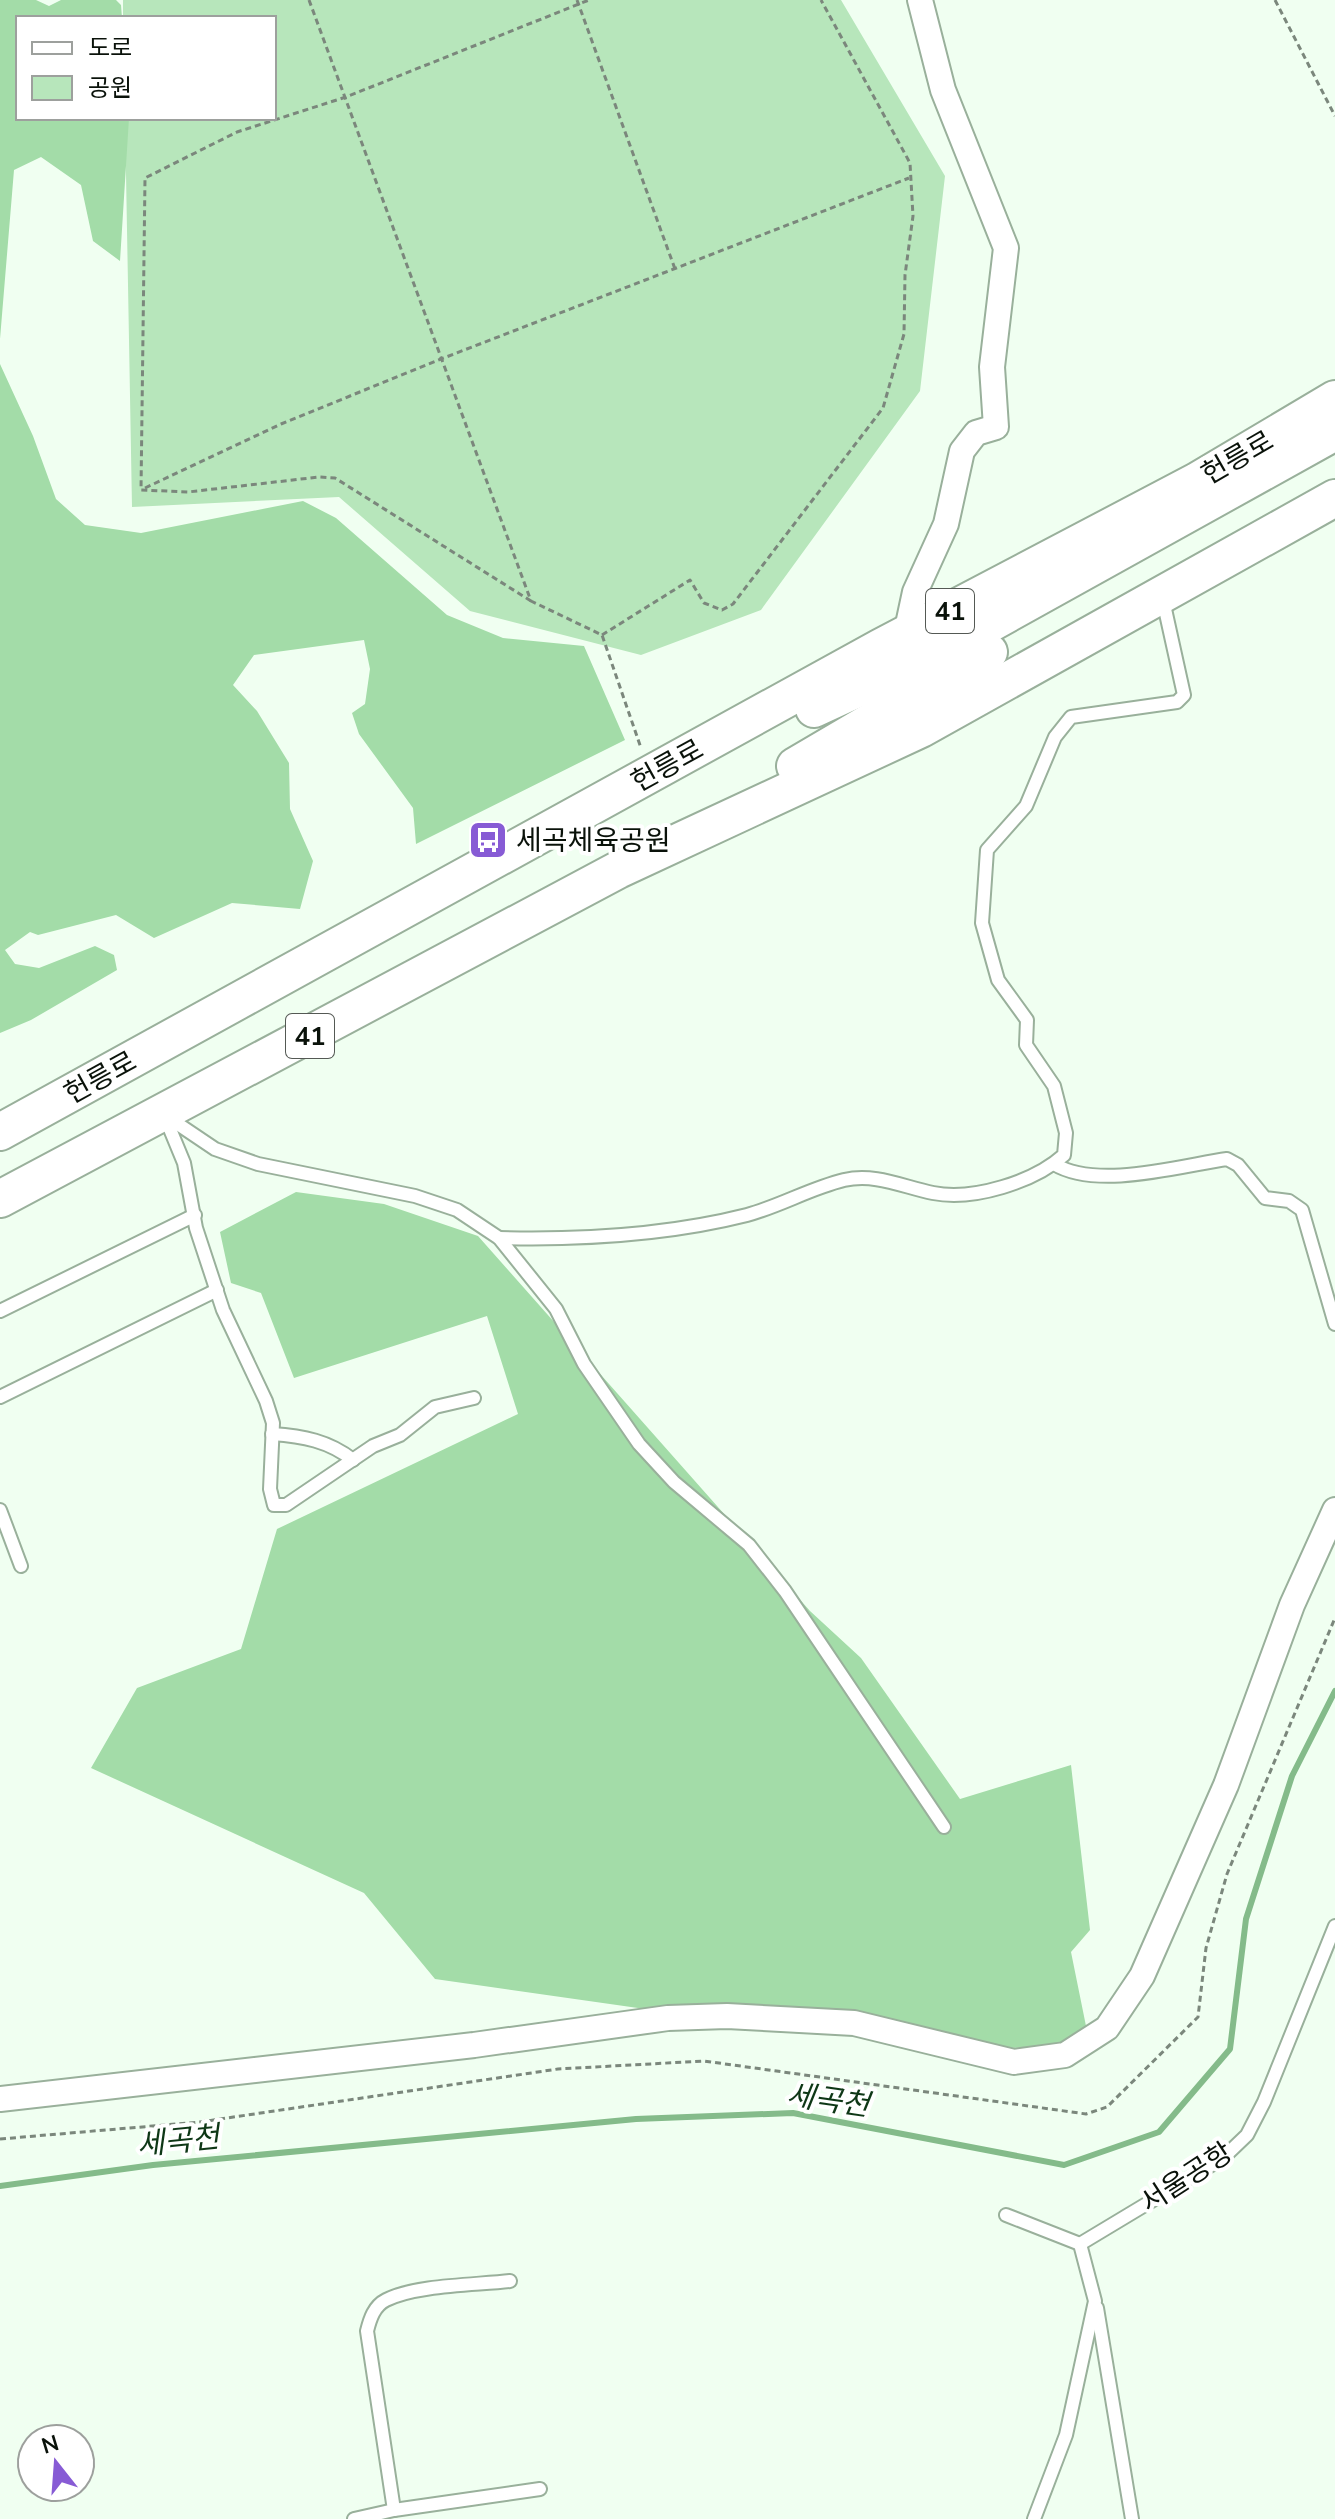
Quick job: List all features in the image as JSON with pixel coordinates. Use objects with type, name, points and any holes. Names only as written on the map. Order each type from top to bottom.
[{"type":"main road","name":"헌릉로","points":[[0,1132],[906,634],[1197,481],[1335,399]]},
{"type":"main road","points":[[566,823],[948,647],[1335,432]]},
{"type":"main road","points":[[618,870],[966,664],[1335,459]]},
{"type":"main road","name":"41","points":[[0,1199],[618,870],[921,729],[1335,498]]},
{"type":"street","points":[[906,634],[915,592],[946,524],[962,451],[976,433],[996,427],[992,367],[1006,248],[943,90],[920,0]]},
{"type":"street","points":[[0,2099],[474,2045],[668,2018],[727,2016],[854,2023],[1014,2062],[1065,2055],[1107,2028],[1142,1976],[1226,1785],[1292,1605],[1335,1510]]},
{"type":"lane","points":[[499,1238],[576,1237],[715,1222],[780,1205],[845,1180],[868,1178],[897,1182],[934,1193],[956,1194],[991,1189],[1054,1164],[1064,1155],[1066,1133],[1054,1086],[1026,1045],[1027,1020],[998,980],[982,923],[987,850],[1026,806],[1055,737],[1071,717],[1177,702],[1184,695],[1162,593]]},
{"type":"lane","points":[[164,1114],[184,1163],[195,1215],[217,1290],[266,1401],[272,1434],[270,1489],[274,1505],[286,1505],[373,1446],[400,1435],[435,1407],[474,1398]]},
{"type":"lane","points":[[164,1114],[215,1149],[258,1164],[415,1196],[457,1210],[499,1238],[556,1309],[584,1364],[639,1444],[674,1482],[749,1545],[785,1591],[944,1827]]},
{"type":"lane","points":[[1054,1164],[1065,1170],[1101,1175],[1136,1173],[1227,1159],[1238,1165],[1265,1198],[1289,1201],[1302,1210],[1335,1324]]},
{"type":"lane","points":[[0,1311],[195,1215]]},
{"type":"lane","points":[[0,1397],[217,1290]]},
{"type":"lane","points":[[272,1434],[303,1436],[338,1448],[353,1460]]},
{"type":"lane","points":[[0,1510],[21,1566]]},
{"type":"lane","name":"서울공항","points":[[1080,2244],[1223,2158],[1247,2135],[1264,2102],[1335,1926]]},
{"type":"lane","points":[[1006,2215],[1080,2244],[1095,2301],[1132,2519]]},
{"type":"lane","points":[[394,2510],[367,2331],[372,2314],[384,2300],[413,2293],[510,2281]]},
{"type":"lane","points":[[1034,2519],[1066,2435],[1095,2301]]},
{"type":"lane","points":[[354,2519],[394,2510],[540,2489]]},
{"type":"path","points":[[309,0],[531,601]]},
{"type":"path","points":[[276,119],[346,97],[589,0]]},
{"type":"path","points":[[602,635],[690,580],[704,603],[722,610],[733,604],[883,408],[904,334],[905,275],[913,216],[910,163],[821,0]]},
{"type":"path","points":[[1275,0],[1335,116]]},
{"type":"path","points":[[578,2],[675,269]]},
{"type":"path","points":[[141,490],[145,178],[237,132],[274,120]]},
{"type":"path","points":[[141,490],[281,424],[441,359],[910,178]]},
{"type":"path","points":[[141,490],[188,492],[319,477],[335,478],[531,601],[602,635],[651,774]]},
{"type":"green space","points":[[0,0],[36,0],[49,6],[61,0],[116,0],[121,5],[122,16],[16,16],[16,120],[129,120],[120,261],[93,241],[81,185],[41,157],[14,170],[0,339]]},
{"type":"green space","points":[[123,0],[841,0],[945,176],[920,391],[761,610],[641,655],[470,611],[339,497],[132,507],[125,120],[276,120],[276,16],[123,16]]},
{"type":"green space","points":[[0,364],[33,436],[56,499],[85,525],[141,533],[303,501],[336,518],[447,615],[503,638],[584,646],[625,740],[416,844],[413,808],[359,734],[352,713],[365,704],[370,669],[364,640],[254,655],[233,685],[257,711],[289,763],[290,809],[313,861],[300,909],[232,903],[154,938],[116,915],[38,935],[30,932],[5,950],[15,964],[39,968],[95,946],[114,955],[117,970],[31,1020],[0,1033]]},
{"type":"green space","points":[[296,1192],[384,1204],[478,1236],[810,1611],[861,1658],[960,1799],[1071,1765],[1090,1930],[1071,1952],[1086,2026],[1060,2046],[1009,2048],[851,2010],[638,2008],[435,1979],[364,1893],[91,1768],[137,1688],[241,1649],[277,1529],[518,1414],[487,1316],[294,1378],[261,1293],[231,1283],[220,1232]]},
{"type":"waterway","name":"세곡천","points":[[0,2186],[153,2165],[636,2119],[793,2113],[1064,2165],[1159,2132],[1230,2049],[1246,1919],[1292,1776],[1335,1691]]},
{"type":"place","name":"세곡체육공원","points":[[488,840]]}]
